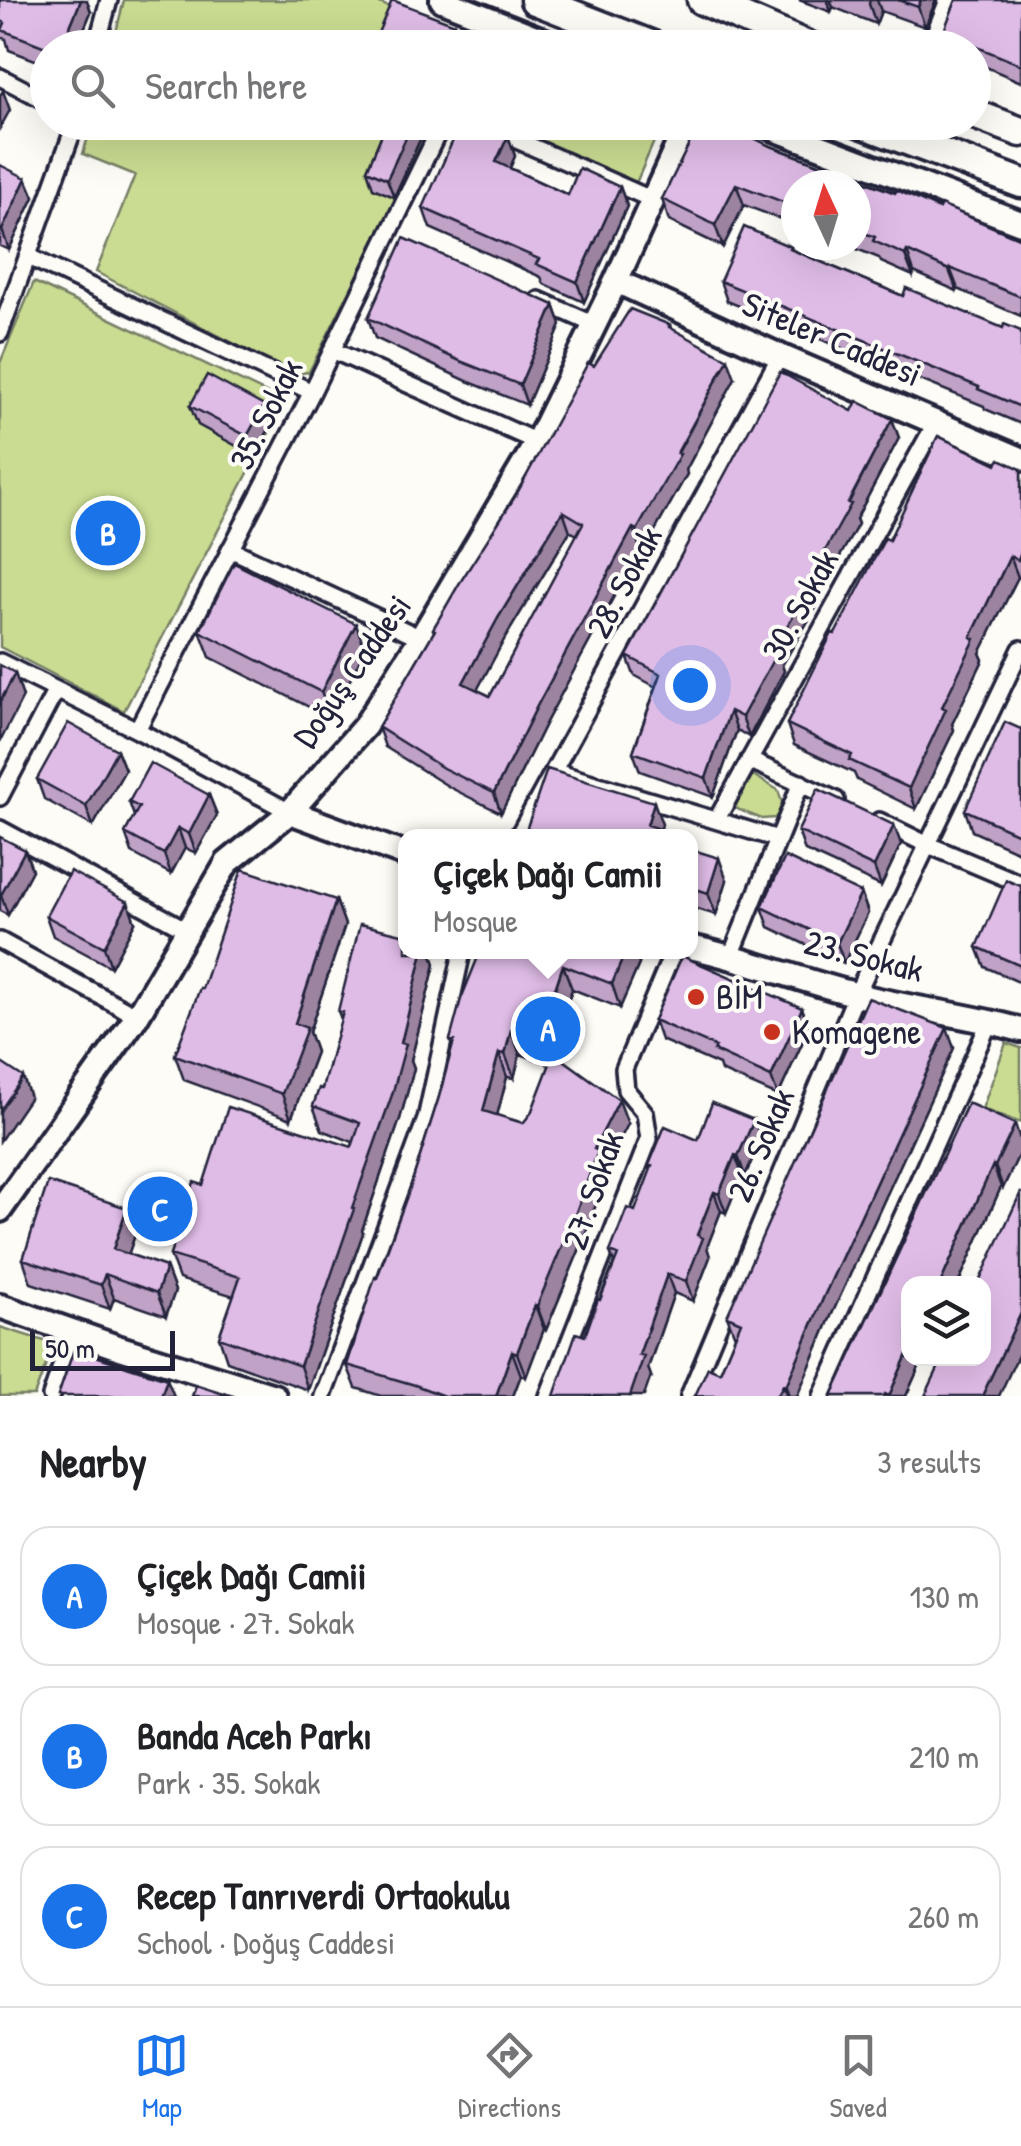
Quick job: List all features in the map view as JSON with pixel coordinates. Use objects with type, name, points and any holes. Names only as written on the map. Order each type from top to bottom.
[{"type":"highway","points":[[535,0],[612,30]]},
{"type":"highway","points":[[702,0],[771,30]]},
{"type":"highway","points":[[991,121],[1021,132]]},
{"type":"highway","points":[[908,140],[1021,182]]},
{"type":"main road","points":[[442,0],[518,30]]},
{"type":"main road","name":"Doğuş Caddesi","points":[[0,1210],[136,1016],[226,863],[290,812],[365,726],[421,638],[537,442],[680,140]]},
{"type":"main road","points":[[803,140],[1021,223]]},
{"type":"main road","name":"Siteler Caddesi","points":[[616,281],[1021,459]]},
{"type":"main road","points":[[290,812],[398,852]]},
{"type":"main road","name":"23. Sokak","points":[[698,949],[856,995],[1021,1030]]},
{"type":"main road","points":[[0,1306],[274,1396]]},
{"type":"street","points":[[101,30],[109,0]]},
{"type":"street","points":[[936,30],[948,0]]},
{"type":"street","points":[[488,30],[493,20]]},
{"type":"street","points":[[0,77],[30,93]]},
{"type":"street","points":[[0,334],[70,140]]},
{"type":"street","name":"35. Sokak","points":[[137,730],[312,392],[434,140]]},
{"type":"street","points":[[517,140],[653,200]]},
{"type":"street","points":[[390,232],[406,240]]},
{"type":"street","points":[[29,257],[312,392]]},
{"type":"street","points":[[0,281],[18,289]]},
{"type":"street","points":[[525,294],[593,324]]},
{"type":"street","points":[[332,350],[537,442]]},
{"type":"street","name":"28. Sokak","points":[[522,829],[780,356]]},
{"type":"street","name":"30. Sokak","points":[[716,819],[936,422]]},
{"type":"street","points":[[230,549],[421,638]]},
{"type":"street","name":"26. Sokak","points":[[688,1396],[856,995],[1021,649]]},
{"type":"street","points":[[0,662],[290,812]]},
{"type":"street","points":[[1004,683],[1021,690]]},
{"type":"street","points":[[0,797],[56,690]]},
{"type":"street","points":[[748,760],[854,810]]},
{"type":"street","points":[[555,772],[778,838]]},
{"type":"street","points":[[731,956],[801,783]]},
{"type":"street","points":[[872,818],[1021,884]]},
{"type":"street","points":[[0,829],[186,930]]},
{"type":"street","points":[[0,940],[136,1016]]},
{"type":"street","points":[[323,1396],[426,1119],[460,959]]},
{"type":"street","name":"27. Sokak","points":[[548,1396],[649,1138],[645,1112],[626,1090],[624,1069],[669,959]]},
{"type":"street","points":[[822,1396],[990,1021]]},
{"type":"street","points":[[51,1396],[73,1332]]},
{"type":"green space","points":[[124,0],[372,0],[447,30],[116,30]]},
{"type":"green space","points":[[87,140],[421,140],[309,372],[293,374],[96,272],[135,175],[83,154]]},
{"type":"green space","points":[[536,140],[654,140],[636,183]]},
{"type":"green space","points":[[34,282],[285,402],[124,711],[0,647],[0,363]]},
{"type":"green space","points":[[753,775],[778,790],[783,806],[775,818],[762,819],[734,808],[736,794]]},
{"type":"green space","points":[[1006,1043],[1021,1048],[1021,1123],[982,1109]]},
{"type":"green space","points":[[0,1327],[54,1344],[34,1396],[0,1396]]},
{"type":"building","points":[[0,0],[81,0],[68,30],[30,30],[30,41],[2,30],[5,23],[0,20]]},
{"type":"building","points":[[392,0],[455,24],[453,30],[379,30]]},
{"type":"building","points":[[898,0],[921,0],[918,7]]},
{"type":"building","points":[[956,0],[1021,0],[1021,65],[991,53],[991,30],[944,30]]},
{"type":"building","points":[[380,140],[405,140],[387,179],[367,170]]},
{"type":"building","points":[[453,140],[506,140],[496,162],[568,195],[579,168],[620,187],[577,282],[536,264],[539,259],[423,208]]},
{"type":"building","points":[[691,140],[758,140],[834,170],[781,170],[781,201],[736,184],[715,225],[662,199]]},
{"type":"building","points":[[0,165],[26,178],[2,230],[0,229]]},
{"type":"building","points":[[871,184],[895,193],[897,190],[939,209],[941,205],[1021,239],[1021,297],[907,251],[905,255],[873,241],[875,237],[871,236]]},
{"type":"building","points":[[744,227],[781,243],[781,260],[816,260],[903,296],[906,288],[1003,328],[1004,324],[1021,331],[1021,407],[979,387],[720,281]]},
{"type":"building","points":[[404,238],[554,305],[520,385],[368,318]]},
{"type":"building","points":[[630,309],[670,325],[728,359],[677,453],[680,454],[637,530],[633,528],[538,704],[494,793],[443,768],[378,727],[459,584],[516,495],[588,363],[594,366]],"holes":[[[563,511],[583,523],[490,696],[463,683]]]},
{"type":"building","points":[[780,372],[852,411],[857,401],[892,419],[742,717],[730,711],[706,778],[633,752],[661,674],[627,656]]},
{"type":"building","points":[[207,375],[264,406],[247,436],[190,406]]},
{"type":"building","points":[[938,436],[997,464],[1000,459],[1021,469],[1021,553],[1018,560],[1010,556],[971,637],[975,639],[909,788],[849,760],[852,755],[787,724],[832,633],[835,634],[885,538],[889,540]]},
{"type":"building","points":[[234,563],[356,624],[321,692],[200,631]]},
{"type":"building","points":[[0,665],[15,673],[0,702]]},
{"type":"building","points":[[1005,722],[1021,729],[1021,835],[965,810]]},
{"type":"building","points":[[68,723],[117,750],[86,806],[37,779]]},
{"type":"building","points":[[150,763],[209,795],[189,834],[178,828],[164,854],[125,833],[139,807],[129,802]]},
{"type":"building","points":[[547,769],[654,802],[647,825],[660,829],[526,829]]},
{"type":"building","points":[[818,789],[894,825],[874,867],[798,831]]},
{"type":"building","points":[[0,837],[25,850],[1,895],[0,895]]},
{"type":"building","points":[[698,851],[719,858],[708,893],[698,890]]},
{"type":"building","points":[[785,857],[861,893],[837,943],[762,907]]},
{"type":"building","points":[[242,869],[336,900],[295,1023],[307,1028],[282,1094],[175,1055],[202,989]]},
{"type":"building","points":[[70,871],[128,902],[104,947],[46,916]]},
{"type":"building","points":[[1006,880],[1021,886],[1021,966],[977,947]]},
{"type":"building","points":[[360,924],[398,933],[398,959],[421,959],[401,1043],[406,1044],[300,1366],[219,1337],[240,1277],[170,1255],[194,1182],[203,1185],[228,1107],[352,1147],[360,1123],[313,1106],[319,1088],[322,1089],[343,1012],[338,1011]]},
{"type":"building","points":[[477,959],[622,959],[612,984],[563,965],[538,1040],[511,1030],[505,1054],[499,1053],[483,1111],[523,1123],[531,1113],[554,1053],[619,1100],[594,1149],[598,1151],[576,1212],[517,1353],[512,1351],[496,1396],[444,1396],[347,1365],[439,1097],[461,999]]},
{"type":"building","points":[[681,959],[689,959],[802,1008],[771,1077],[654,1020]]},
{"type":"building","points":[[868,998],[947,1028],[786,1386],[777,1396],[695,1396],[708,1367],[720,1372],[741,1322],[727,1316]]},
{"type":"building","points":[[0,1062],[23,1077],[0,1111]]},
{"type":"building","points":[[712,1103],[754,1120],[719,1194],[714,1192],[697,1235],[703,1238],[686,1281],[667,1274],[639,1355],[644,1356],[630,1396],[554,1396],[576,1333],[585,1336],[600,1300],[618,1255],[610,1252],[627,1208],[635,1211],[665,1126],[698,1140]]},
{"type":"building","points":[[968,1103],[1015,1124],[944,1276],[901,1276],[902,1366],[889,1396],[832,1396]]},
{"type":"building","points":[[48,1182],[127,1208],[113,1249],[166,1267],[157,1293],[105,1274],[101,1285],[23,1259]]},
{"type":"building","points":[[1021,1192],[1021,1313],[982,1396],[925,1396],[939,1366],[991,1366],[991,1276],[982,1276]]},
{"type":"building","points":[[74,1349],[167,1379],[161,1396],[58,1396]]},
{"type":"building","points":[[196,1385],[230,1396],[192,1396]]},
{"type":"place","name":"Banda Aceh Parkı","points":[[108,533]]},
{"type":"place","name":"BİM","points":[[696,997]]},
{"type":"place","name":"Çiçek Dağı Camii","points":[[548,1029]]},
{"type":"place","name":"Komagene","points":[[772,1032]]},
{"type":"place","name":"Recep Tanrıverdi Ortaokulu","points":[[160,1209]]}]
